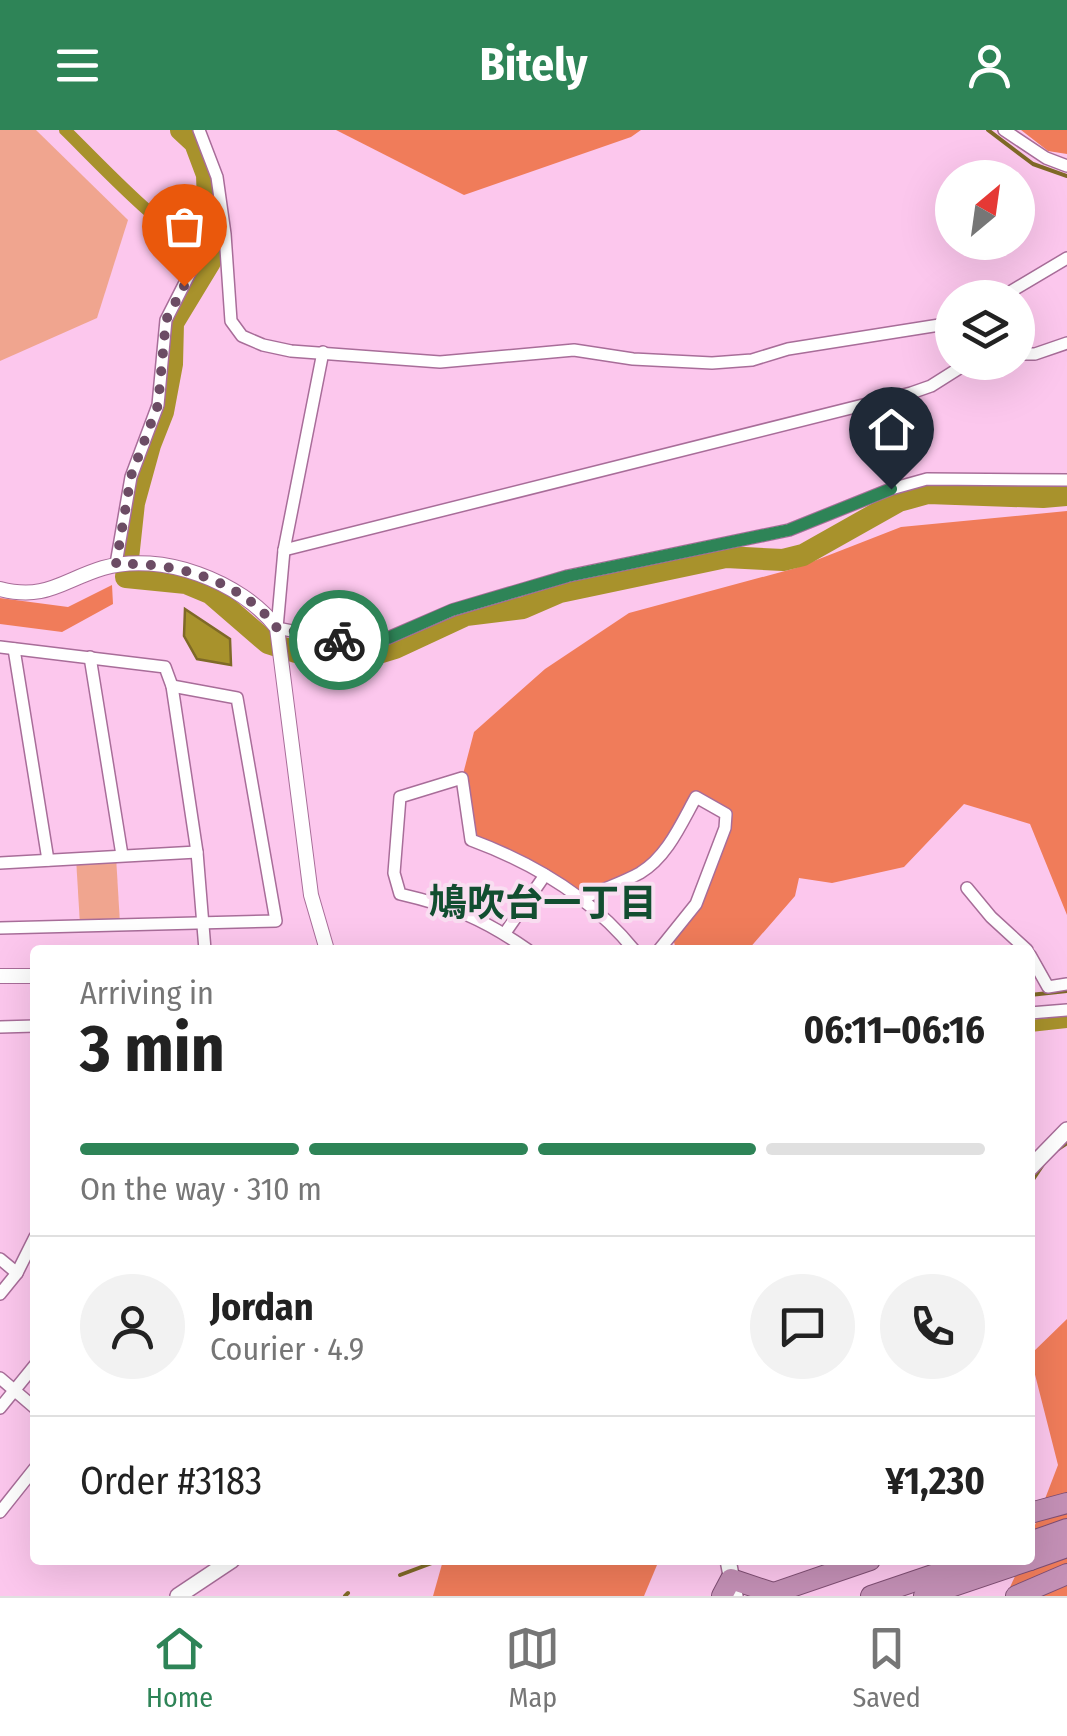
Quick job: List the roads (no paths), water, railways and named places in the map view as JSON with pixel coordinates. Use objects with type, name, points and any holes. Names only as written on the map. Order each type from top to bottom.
[{"type":"highway","points":[[1035,1512],[1067,1503]]},
{"type":"highway","points":[[1035,1540],[1067,1529]]},
{"type":"highway","points":[[1035,1558],[1067,1547]]},
{"type":"highway","points":[[729,1583],[767,1594],[855,1565]]},
{"type":"highway","points":[[871,1596],[962,1565]]},
{"type":"highway","points":[[924,1596],[1015,1565]]},
{"type":"highway","points":[[1016,1596],[1067,1574]]},
{"type":"main road","points":[[1035,1162],[1067,1130]]},
{"type":"main road","points":[[178,1596],[224,1565]]},
{"type":"street","points":[[199,130],[217,177],[231,321],[235,330],[262,345],[291,352],[458,362],[574,350],[632,359],[712,363],[752,360],[788,349],[935,326]]},
{"type":"street","points":[[1004,130],[1046,158],[1067,166]]},
{"type":"street","points":[[116,564],[131,476],[158,405],[166,320],[198,257]]},
{"type":"street","points":[[1030,280],[1067,258]]},
{"type":"street","points":[[1035,354],[1067,344]]},
{"type":"street","points":[[323,352],[284,550],[277,628],[311,894],[326,945]]},
{"type":"street","points":[[284,550],[911,393],[940,380]]},
{"type":"street","points":[[0,589],[22,595],[66,585],[116,564],[134,564],[202,574],[264,612],[277,628],[343,641],[388,638],[452,610],[568,576],[789,530],[891,489],[927,479],[1067,480]]},
{"type":"street","points":[[0,647],[165,667],[172,686],[197,852],[205,945]]},
{"type":"street","points":[[14,649],[48,860]]},
{"type":"street","points":[[90,657],[122,856]]},
{"type":"street","points":[[0,928],[276,922],[237,698],[172,686]]},
{"type":"street","points":[[521,945],[493,925],[450,906],[400,894],[394,872],[400,797],[462,778],[471,840],[518,858],[582,899],[630,945]]},
{"type":"street","points":[[582,899],[640,873],[654,862],[673,839],[696,797],[726,814],[696,904],[663,945]]},
{"type":"street","points":[[0,863],[197,852]]},
{"type":"street","points":[[505,934],[544,875]]},
{"type":"street","points":[[967,888],[1020,945]]},
{"type":"street","points":[[1035,965],[1048,987],[1067,984]]},
{"type":"street","points":[[0,976],[30,976]]},
{"type":"street","points":[[1035,1013],[1067,1010]]},
{"type":"street","points":[[0,1027],[30,1026]]},
{"type":"street","points":[[0,1294],[30,1249]]},
{"type":"street","points":[[0,1259],[16,1273]]},
{"type":"street","points":[[0,1408],[30,1371]]},
{"type":"street","points":[[0,1378],[30,1404]]},
{"type":"street","points":[[0,1512],[30,1474]]},
{"type":"waterway","points":[[65,130],[147,210],[192,240]]},
{"type":"waterway","points":[[181,130],[195,143],[207,175],[210,262],[173,323],[172,364],[163,412],[134,503],[126,577],[186,583],[210,593],[268,643],[296,652],[372,655],[466,615],[523,608],[560,592],[726,557],[783,560],[803,555],[899,501],[928,493],[1067,495]]},
{"type":"waterway","points":[[186,130],[187,134]]},
{"type":"waterway","points":[[988,130],[1033,164],[1067,176]]},
{"type":"waterway","points":[[1035,994],[1067,991]]},
{"type":"waterway","points":[[1035,1025],[1067,1022]]},
{"type":"waterway","points":[[1058,1149],[1067,1143]]},
{"type":"waterway","points":[[1035,1176],[1044,1163]]},
{"type":"waterway","points":[[400,1575],[427,1565]]},
{"type":"waterway","points":[[345,1596],[348,1593]]},
{"type":"district","name":"鳩吹台一丁目","points":[[543,903]]}]
